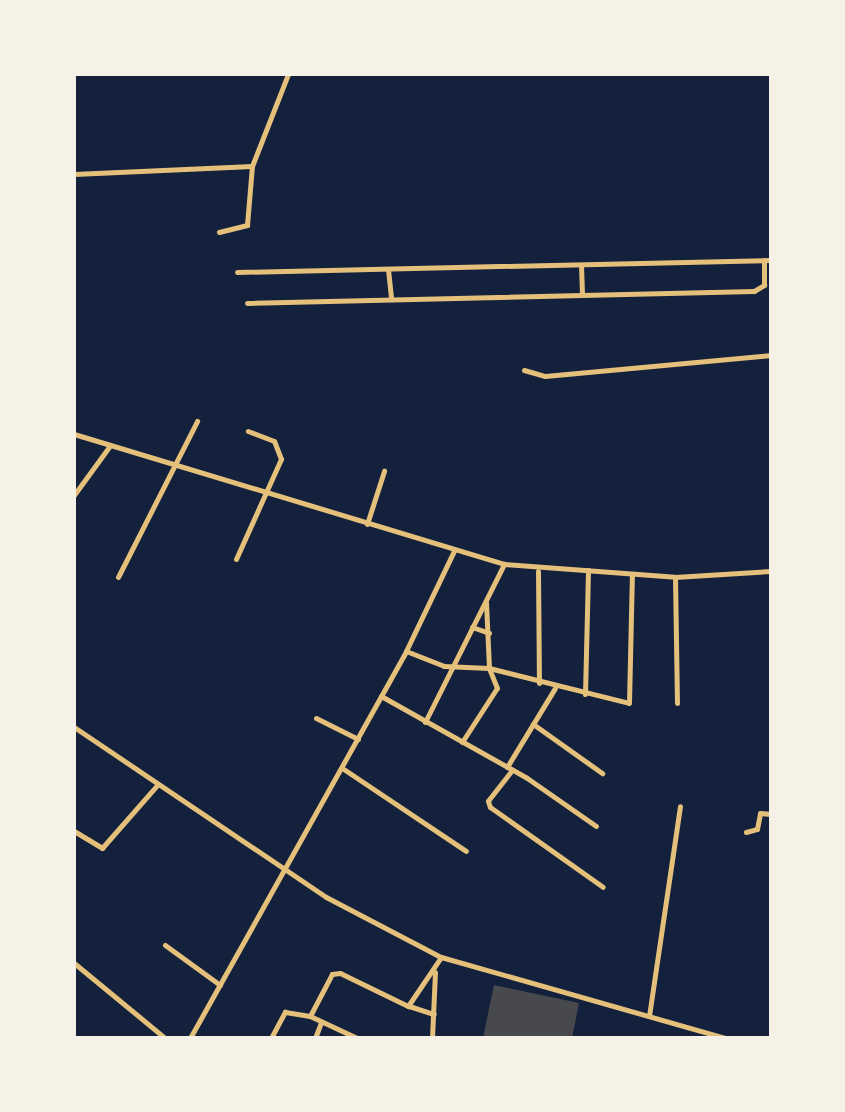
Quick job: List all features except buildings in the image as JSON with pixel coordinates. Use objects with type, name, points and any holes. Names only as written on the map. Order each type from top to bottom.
[{"type":"street","points":[[219,232],[247,225],[252,166],[288,74]]},
{"type":"street","points":[[74,174],[252,166]]},
{"type":"street","points":[[237,272],[767,260],[764,285],[754,291],[247,303]]},
{"type":"street","points":[[581,265],[582,294]]},
{"type":"street","points":[[388,269],[391,298]]},
{"type":"street","points":[[524,370],[545,376],[771,355]]},
{"type":"street","points":[[118,577],[173,467],[187,449],[197,421]]},
{"type":"street","points":[[236,559],[269,494],[281,451],[265,434],[248,431]]},
{"type":"street","points":[[74,434],[173,467],[454,551],[538,571],[588,570],[675,577],[771,571]]},
{"type":"street","points":[[74,495],[109,447]]},
{"type":"street","points":[[367,524],[384,471]]},
{"type":"street","points":[[190,1038],[406,651],[454,551]]},
{"type":"street","points":[[425,722],[504,564]]},
{"type":"street","points":[[585,694],[588,570]]},
{"type":"street","points":[[538,571],[539,683]]},
{"type":"street","points":[[406,651],[455,666],[489,668],[555,688],[632,700],[632,574]]},
{"type":"street","points":[[675,577],[677,703]]},
{"type":"street","points":[[462,742],[497,688],[489,668],[486,601]]},
{"type":"street","points":[[472,627],[489,633]]},
{"type":"street","points":[[555,688],[488,801],[490,807],[603,887]]},
{"type":"street","points":[[381,696],[509,768],[596,826]]},
{"type":"street","points":[[316,718],[358,739]]},
{"type":"street","points":[[533,724],[602,773]]},
{"type":"street","points":[[74,727],[284,870],[441,957],[726,1038]]},
{"type":"street","points":[[342,768],[466,851]]},
{"type":"street","points":[[74,831],[102,848],[158,784]]},
{"type":"street","points":[[649,1016],[680,806]]},
{"type":"street","points":[[746,832],[757,829],[760,813],[771,814]]},
{"type":"street","points":[[165,945],[220,985]]},
{"type":"street","points":[[408,1006],[435,972],[441,957]]},
{"type":"street","points":[[74,963],[165,1038]]},
{"type":"street","points":[[432,1038],[435,972]]},
{"type":"street","points":[[310,1016],[335,973],[408,1006],[434,1014]]},
{"type":"street","points":[[271,1038],[285,1012],[310,1016],[357,1038]]},
{"type":"street","points":[[315,1038],[321,1022]]}]
